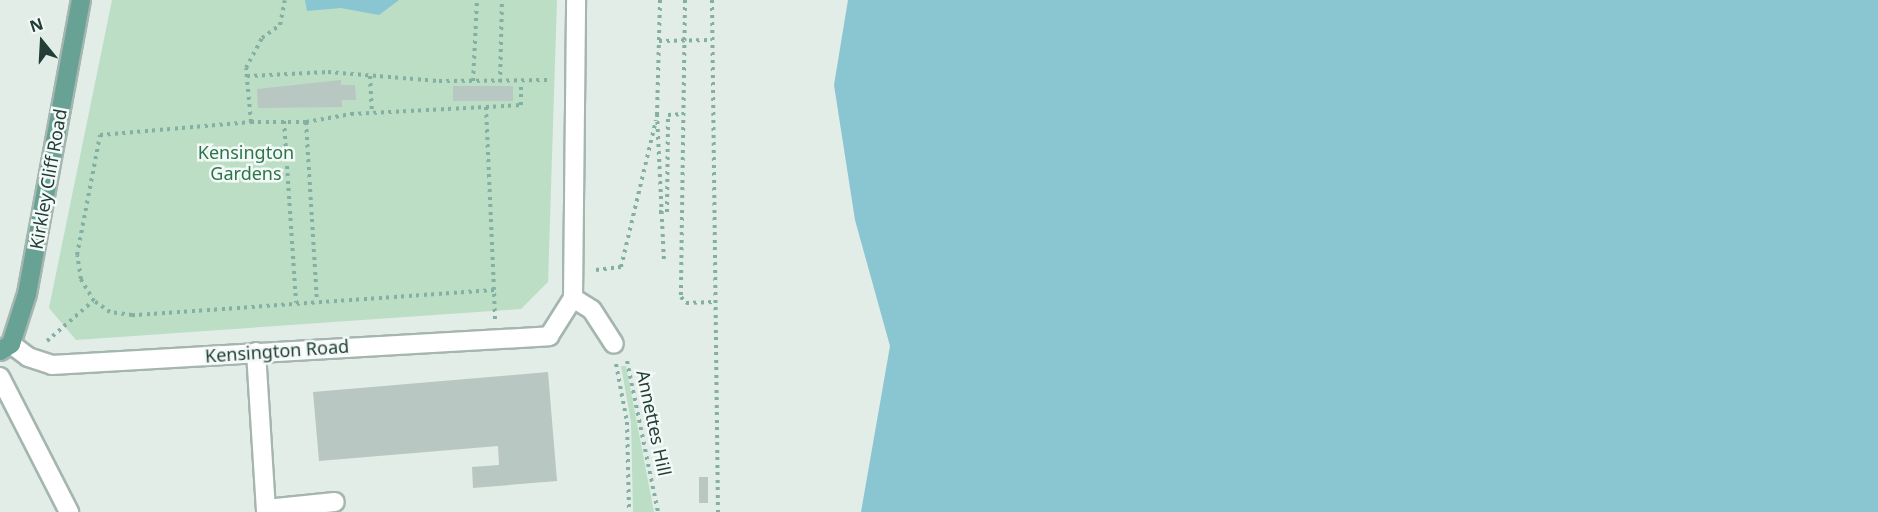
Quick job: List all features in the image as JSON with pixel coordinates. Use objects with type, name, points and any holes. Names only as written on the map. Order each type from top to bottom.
[{"type":"main road","name":"Kirkley Cliff Road","points":[[5,347],[27,294],[81,0]]},
{"type":"street","points":[[576,0],[573,298],[592,310],[614,344]]},
{"type":"street","name":"Kensington Road","points":[[5,347],[52,365],[496,337],[549,336],[573,298]]},
{"type":"street","points":[[256,352],[266,511],[334,502]]},
{"type":"street","points":[[0,377],[69,512]]},
{"type":"path","points":[[251,122],[246,68],[262,38],[280,26],[285,0]]},
{"type":"path","points":[[473,81],[477,0]]},
{"type":"path","points":[[501,82],[502,0]]},
{"type":"path","points":[[660,0],[657,114],[664,262]]},
{"type":"path","points":[[685,0],[681,297],[686,303],[714,302]]},
{"type":"path","points":[[712,0],[718,512]]},
{"type":"path","points":[[659,41],[712,40]]},
{"type":"path","points":[[247,76],[328,72],[473,81],[548,80]]},
{"type":"path","points":[[370,76],[372,113]]},
{"type":"path","points":[[494,290],[132,315],[110,312],[94,301],[81,279],[77,255],[99,135],[251,122],[306,122],[372,113],[521,105],[521,82]]},
{"type":"path","points":[[486,107],[496,337]]},
{"type":"path","points":[[621,267],[657,114]]},
{"type":"path","points":[[660,212],[667,212],[668,115],[683,114]]},
{"type":"path","points":[[284,121],[296,303]]},
{"type":"path","points":[[306,122],[317,302]]},
{"type":"path","points":[[28,357],[94,301]]},
{"type":"path","points":[[614,344],[627,422],[629,512]]},
{"type":"path","name":"Annettes Hill","points":[[614,344],[627,360],[658,512]]},
{"type":"green space","name":"Kensington Gardens","points":[[112,0],[557,0],[548,282],[521,309],[76,340],[49,308]]},
{"type":"green space","points":[[621,366],[626,366],[654,512],[633,512],[631,422]]},
{"type":"water","points":[[305,0],[399,0],[379,15],[341,8],[307,11]]},
{"type":"water","points":[[848,0],[1878,0],[1878,512],[861,512],[890,346],[855,220],[834,85]]},
{"type":"building","points":[[341,80],[341,85],[355,85],[356,100],[342,100],[342,107],[258,108],[257,89]]},
{"type":"building","points":[[453,86],[513,86],[513,101],[453,101]]},
{"type":"building","points":[[548,372],[557,481],[473,488],[472,467],[499,465],[498,446],[319,461],[313,392]]},
{"type":"building","points":[[699,477],[708,477],[708,503],[699,503]]}]
